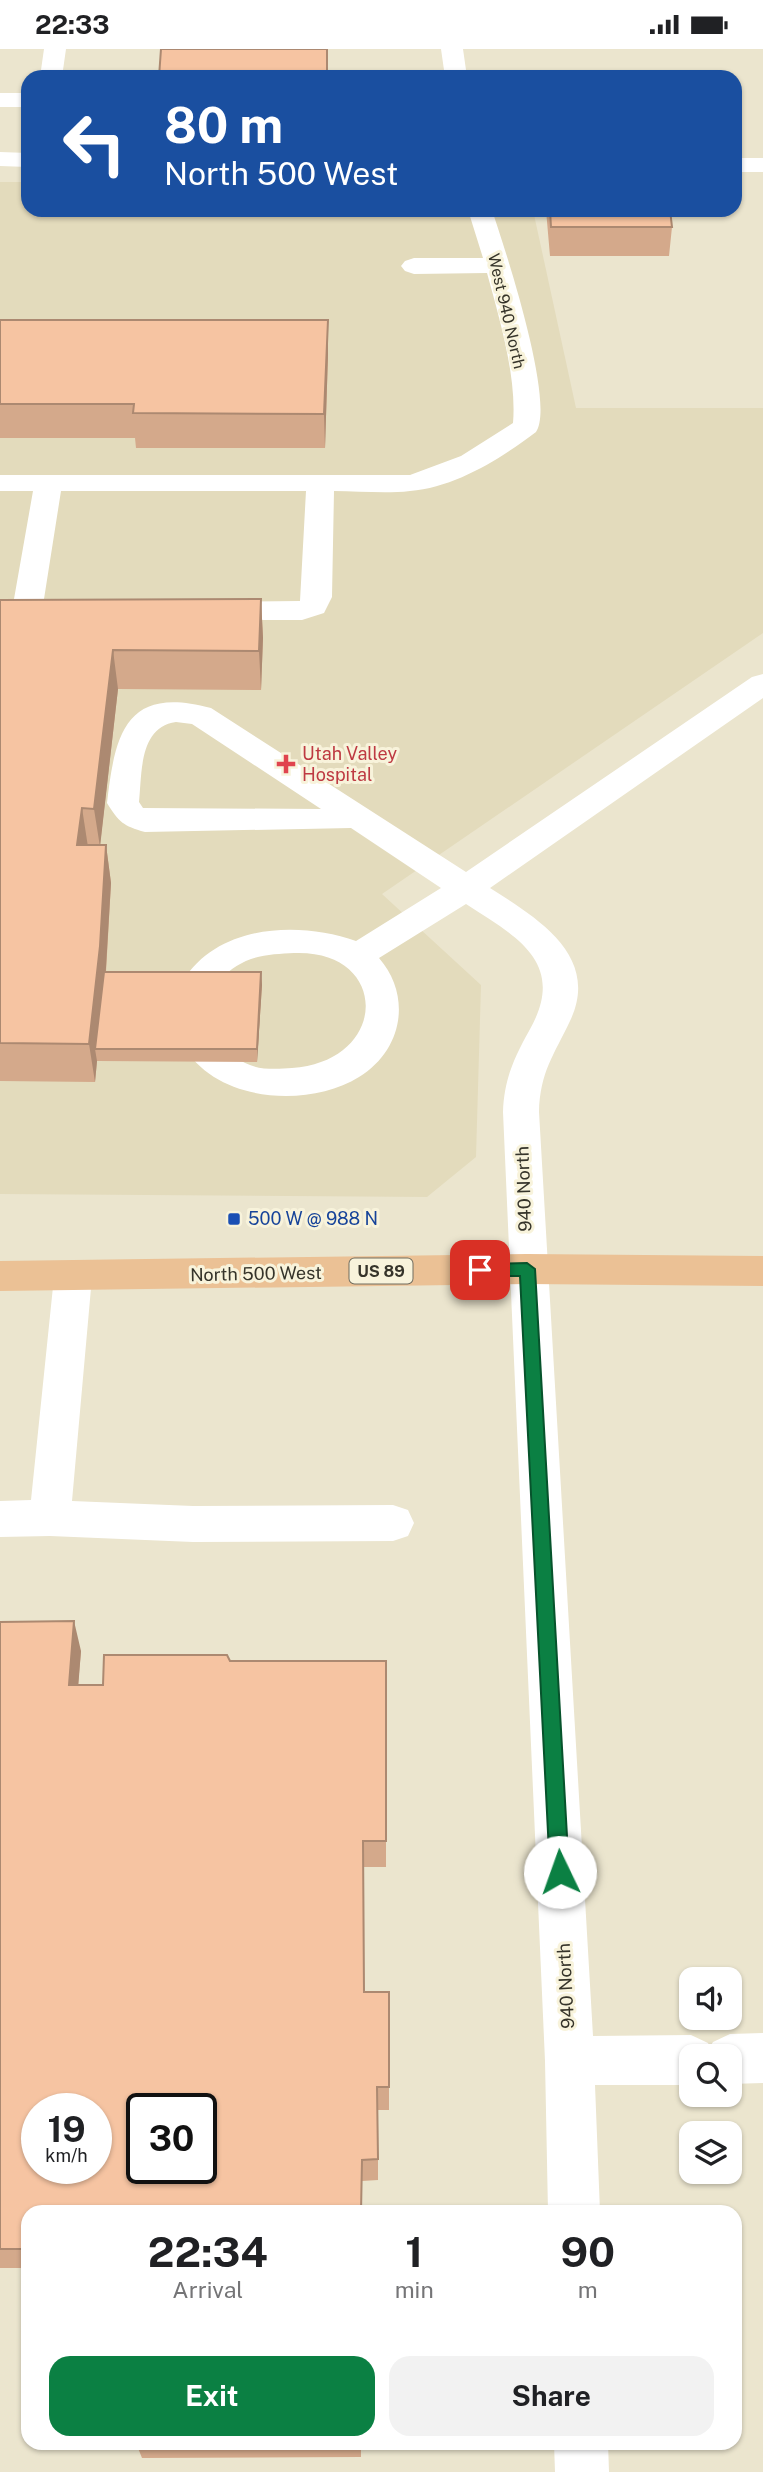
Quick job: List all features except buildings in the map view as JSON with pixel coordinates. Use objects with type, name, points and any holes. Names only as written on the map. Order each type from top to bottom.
[{"type":"main road","name":"North 500 West","points":[[0,1276],[527,1269],[763,1271]]},
{"type":"street","points":[[52,70],[55,49]]},
{"type":"street","points":[[452,49],[455,70]]},
{"type":"street","points":[[0,100],[21,100]]},
{"type":"street","points":[[0,159],[21,160]]},
{"type":"street","points":[[742,165],[763,165]]},
{"type":"street","name":"West 940 North","points":[[320,483],[410,483],[430,480],[514,436],[526,426],[528,413],[517,344],[499,265],[482,217]]},
{"type":"street","points":[[414,266],[499,265]]},
{"type":"street","points":[[0,483],[320,483],[317,597],[313,607],[302,611],[182,611]]},
{"type":"street","points":[[48,483],[29,599],[36,610],[102,612]]},
{"type":"street","points":[[358,956],[468,887],[763,684]]},
{"type":"street","name":"940 North","points":[[356,817],[320,820],[145,821],[132,816],[123,803],[130,742],[137,728],[149,720],[168,713],[200,715],[468,887],[545,944],[556,960],[560,980],[557,1011],[526,1073],[522,1105],[527,1269],[570,2061],[574,2205]]},
{"type":"street","points":[[303,941],[337,946],[358,956],[376,977],[383,1000],[383,1026],[369,1049],[340,1070],[311,1079],[244,1079],[212,1059],[191,1033],[190,1003],[202,979],[227,956],[268,943],[303,941]]},
{"type":"street","points":[[50,1518],[73,1277]]},
{"type":"street","points":[[0,1519],[50,1518],[193,1524],[393,1524]]},
{"type":"street","points":[[742,2059],[763,2058]]},
{"type":"street","points":[[570,2061],[679,2060]]},
{"type":"street","points":[[581,2450],[582,2472]]},
{"type":"shaded area","name":"Utah Valley Hospital","points":[[0,182],[21,182],[21,217],[535,217],[576,408],[763,408],[763,633],[382,894],[481,985],[476,1157],[427,1197],[0,1194]]},
{"type":"place","name":"Utah Valley Hospital","points":[[286,764]]},
{"type":"place","name":"500 W @ 988 N","points":[[234,1219]]},
{"type":"route","points":[[480,1270],[527,1269],[560,1872]]}]
